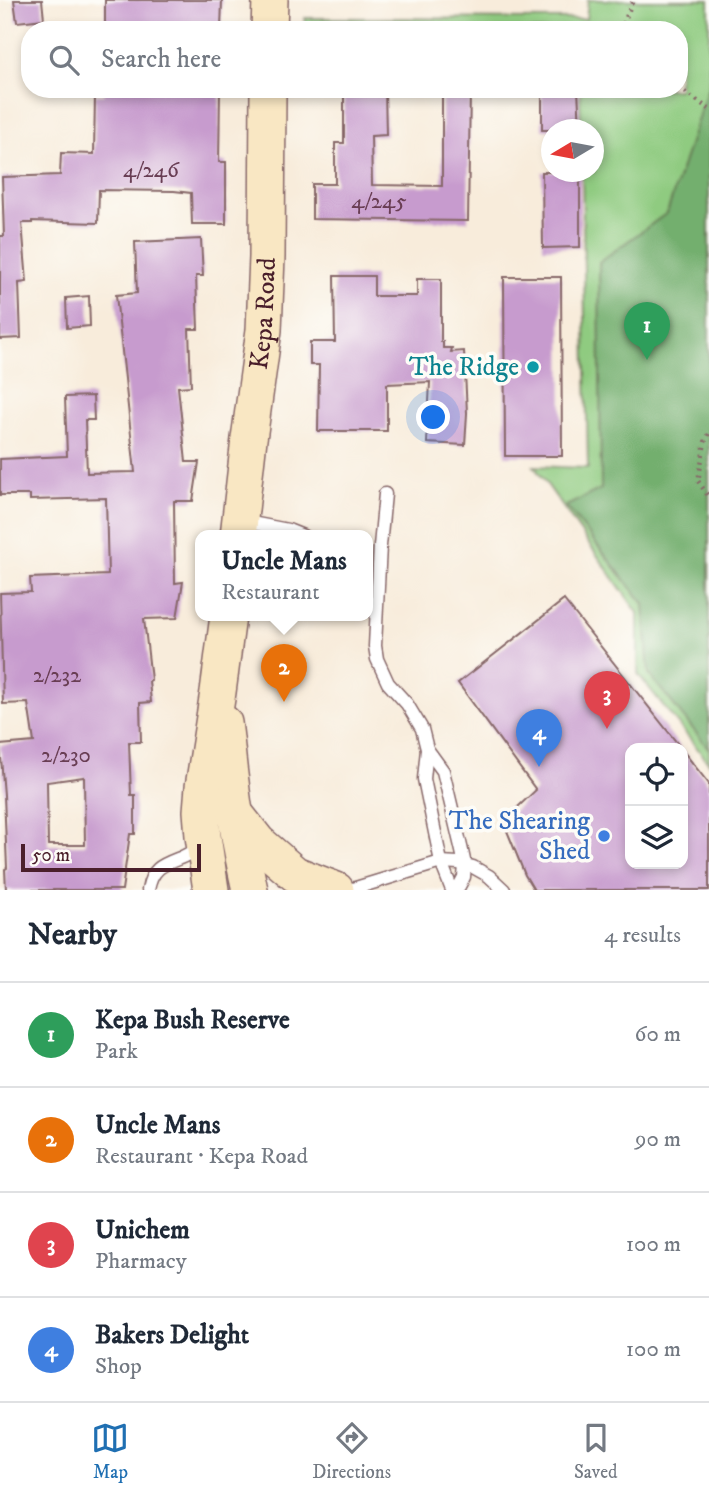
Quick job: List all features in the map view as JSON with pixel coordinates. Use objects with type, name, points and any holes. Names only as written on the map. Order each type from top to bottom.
[{"type":"main road","points":[[269,21],[270,0]]},
{"type":"main road","name":"Kepa Road","points":[[239,528],[264,330],[268,98]]},
{"type":"main road","points":[[211,890],[204,849],[202,787],[227,621]]},
{"type":"main road","points":[[218,692],[229,751],[235,813],[250,890]]},
{"type":"main road","points":[[235,813],[258,842],[295,874],[336,890]]},
{"type":"main road","points":[[192,890],[204,849]]},
{"type":"lane","points":[[385,494],[374,544],[377,659],[388,683],[407,704],[422,729],[427,749],[424,779],[440,862],[455,890],[464,877],[465,864],[443,771],[427,749]]},
{"type":"lane","points":[[239,528],[288,530]]},
{"type":"lane","points":[[148,890],[150,882],[162,865],[204,849]]},
{"type":"lane","points":[[349,890],[440,862],[465,864],[489,876],[504,890]]},
{"type":"path","points":[[625,21],[633,0]]},
{"type":"path","points":[[688,94],[709,108]]},
{"type":"path","points":[[709,434],[698,481],[709,497]]},
{"type":"green space","points":[[588,0],[709,0],[709,763],[638,674],[638,613],[534,466],[588,468],[582,182],[604,182],[604,119],[581,119],[580,98],[688,98],[688,21],[305,21],[305,18],[586,19]]},
{"type":"green space","points":[[709,84],[709,749],[649,674],[644,604],[566,506],[601,489],[599,262],[667,213]]},
{"type":"building","points":[[14,0],[42,0],[44,19],[17,22]]},
{"type":"building","points":[[105,0],[222,0],[221,21],[105,21]]},
{"type":"building","points":[[95,98],[220,98],[219,162],[226,162],[226,224],[192,224],[191,193],[99,190],[98,223],[22,223],[27,282],[19,283],[21,338],[0,339],[0,236],[4,236],[2,177],[60,175],[61,153],[94,154]]},
{"type":"building","points":[[344,98],[385,98],[386,135],[371,136],[372,185],[442,186],[442,98],[470,98],[468,221],[312,219],[312,184],[335,184],[335,143],[344,143]]},
{"type":"building","points":[[542,98],[578,98],[579,119],[542,119]]},
{"type":"building","points":[[542,182],[580,182],[580,247],[543,248]]},
{"type":"building","points":[[201,239],[203,276],[196,276],[198,329],[189,329],[191,386],[178,387],[186,462],[199,462],[193,501],[174,501],[175,583],[183,582],[177,618],[144,619],[151,702],[140,703],[141,742],[129,742],[131,795],[135,795],[135,834],[130,834],[122,890],[6,890],[0,745],[34,742],[28,703],[3,704],[0,593],[31,592],[30,578],[108,575],[106,498],[30,500],[30,495],[0,495],[0,459],[67,456],[65,397],[93,396],[94,420],[85,420],[87,473],[135,472],[116,295],[137,293],[135,242]],"holes":[[[84,777],[85,845],[48,845],[47,782]]]},
{"type":"building","points":[[334,276],[374,276],[374,296],[417,296],[417,279],[441,279],[441,342],[443,348],[452,348],[451,352],[464,351],[467,413],[465,445],[427,443],[430,382],[387,384],[387,431],[318,431],[319,365],[310,365],[310,342],[335,342]]},
{"type":"building","name":"The Ridge","points":[[504,277],[561,277],[562,456],[505,456]]},
{"type":"building","points":[[89,296],[90,326],[67,328],[66,298]]},
{"type":"building","points":[[564,600],[677,743],[625,743],[625,869],[688,869],[688,757],[709,784],[709,890],[534,890],[503,821],[536,790],[458,683]]},
{"type":"place","name":"Kepa Bush Reserve","points":[[647,360]]},
{"type":"place","name":"The Ridge","points":[[533,367]]},
{"type":"place","name":"Uncle Mans","points":[[284,702]]},
{"type":"place","name":"Unichem","points":[[607,729]]},
{"type":"place","name":"Bakers Delight","points":[[539,767]]},
{"type":"place","name":"The Shearing Shed","points":[[604,836]]}]
